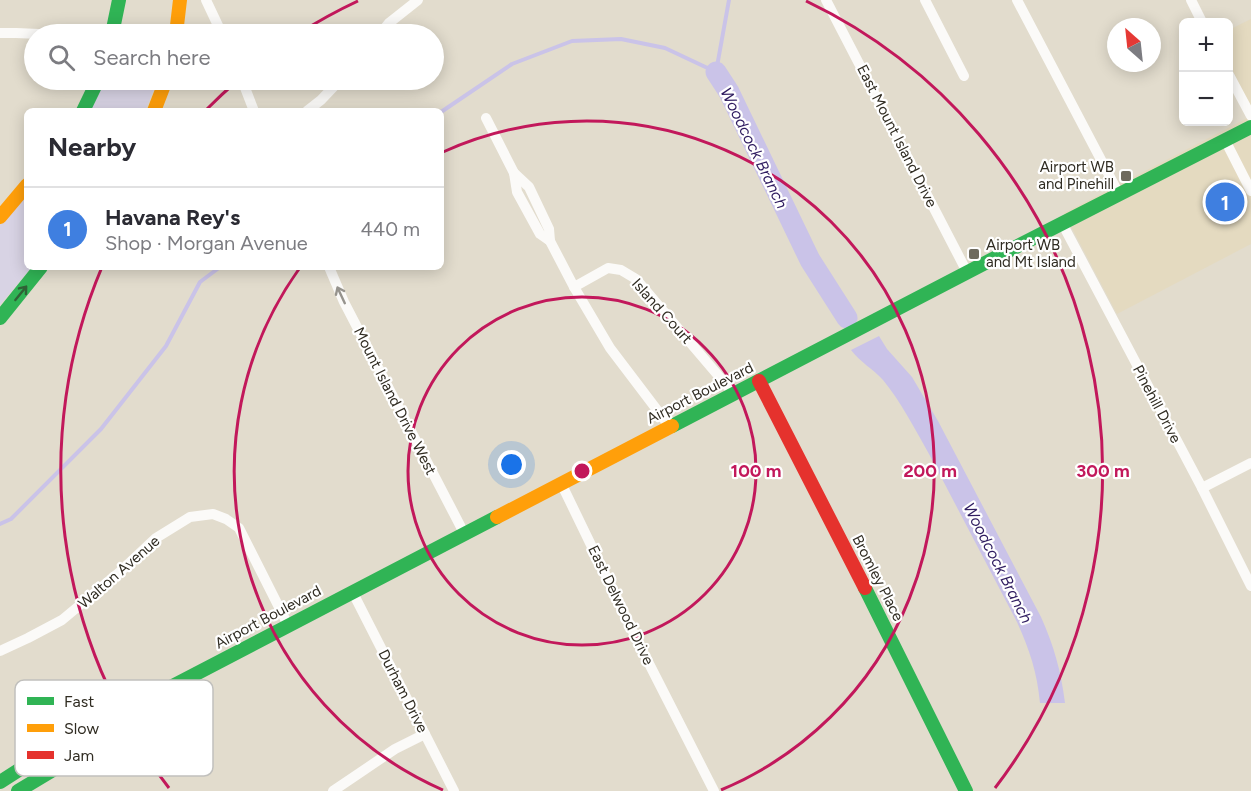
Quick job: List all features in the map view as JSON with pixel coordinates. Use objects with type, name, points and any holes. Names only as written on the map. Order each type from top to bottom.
[{"type":"main road","points":[[114,24],[119,0]]},
{"type":"main road","points":[[177,24],[180,0]]},
{"type":"main road","points":[[85,108],[94,90]]},
{"type":"main road","points":[[155,108],[162,90]]},
{"type":"main road","name":"Airport Boulevard","points":[[184,680],[1251,127]]},
{"type":"main road","points":[[0,217],[24,189]]},
{"type":"main road","points":[[0,318],[39,270]]},
{"type":"main road","name":"Bromley Place","points":[[759,381],[966,791]]},
{"type":"main road","name":"Airport Boulevard","points":[[0,782],[15,773]]},
{"type":"main road","name":"Airport Boulevard","points":[[18,791],[42,776]]},
{"type":"street","points":[[206,0],[217,24]]},
{"type":"street","points":[[388,24],[418,0]]},
{"type":"street","name":"East Mount Island Drive","points":[[826,0],[967,273]]},
{"type":"street","points":[[925,0],[964,76]]},
{"type":"street","points":[[1017,0],[1119,194]]},
{"type":"street","points":[[1191,0],[1200,18]]},
{"type":"street","points":[[0,33],[24,33]]},
{"type":"street","points":[[1233,82],[1251,116]]},
{"type":"street","points":[[246,90],[253,108]]},
{"type":"street","points":[[311,108],[330,90]]},
{"type":"street","points":[[486,118],[514,173],[517,192],[540,234],[550,241],[610,348],[670,427]]},
{"type":"street","points":[[1225,140],[1251,192]]},
{"type":"street","name":"Pinehill Drive","points":[[1062,223],[1251,586]]},
{"type":"street","name":"Island Court","points":[[574,287],[608,268],[621,270],[636,279],[734,394]]},
{"type":"street","name":"Mount Island Drive West","points":[[330,270],[344,302],[464,534]]},
{"type":"street","points":[[1202,488],[1251,463]]},
{"type":"street","name":"East Delwood Drive","points":[[561,483],[714,791]]},
{"type":"street","name":"Walton Avenue","points":[[0,651],[62,620],[156,538],[190,518],[213,514],[239,528],[288,625]]},
{"type":"street","name":"Durham Drive","points":[[352,591],[454,791]]},
{"type":"street","points":[[333,791],[395,749],[425,734]]},
{"type":"shaded area","points":[[1251,19],[1251,108],[1233,71],[1233,28]]},
{"type":"shaded area","points":[[99,90],[154,90],[146,108],[90,108]]},
{"type":"shaded area","points":[[1251,116],[1251,244],[1117,314],[1064,213]]},
{"type":"shaded area","points":[[24,197],[24,270],[29,270],[0,305],[0,225]]},
{"type":"water","points":[[879,336],[887,349],[912,377],[938,421],[1041,617],[1056,659],[1065,703],[1040,703],[1032,662],[1017,622],[929,454],[890,388],[851,350]]},
{"type":"waterway","points":[[444,110],[512,64],[572,41],[621,39],[665,48],[716,72],[729,0]]},
{"type":"waterway","name":"Woodcock Branch","points":[[716,72],[729,92],[810,260],[847,318]]},
{"type":"waterway","points":[[0,524],[11,519],[101,429],[166,346],[200,282],[216,270]]},
{"type":"traffic: fast","points":[[114,24],[119,0]]},
{"type":"traffic: fast","points":[[84,108],[93,90]]},
{"type":"traffic: fast","points":[[672,426],[1251,127]]},
{"type":"traffic: fast","points":[[0,318],[39,270]]},
{"type":"traffic: fast","points":[[184,680],[497,517]]},
{"type":"traffic: fast","points":[[865,588],[966,791]]},
{"type":"traffic: fast","points":[[0,782],[15,772]]},
{"type":"traffic: fast","points":[[18,791],[43,776]]},
{"type":"traffic: slow","points":[[177,24],[180,0]]},
{"type":"traffic: slow","points":[[155,108],[162,90]]},
{"type":"traffic: slow","points":[[0,217],[24,189]]},
{"type":"traffic: slow","points":[[497,517],[672,426]]},
{"type":"traffic: jam","points":[[759,381],[865,588]]},
{"type":"place","name":"Airport WB and Pinehill","points":[[1126,176]]},
{"type":"place","name":"Havana Rey's","points":[[1225,202]]},
{"type":"place","name":"Airport WB and Mt Island","points":[[974,254]]}]
